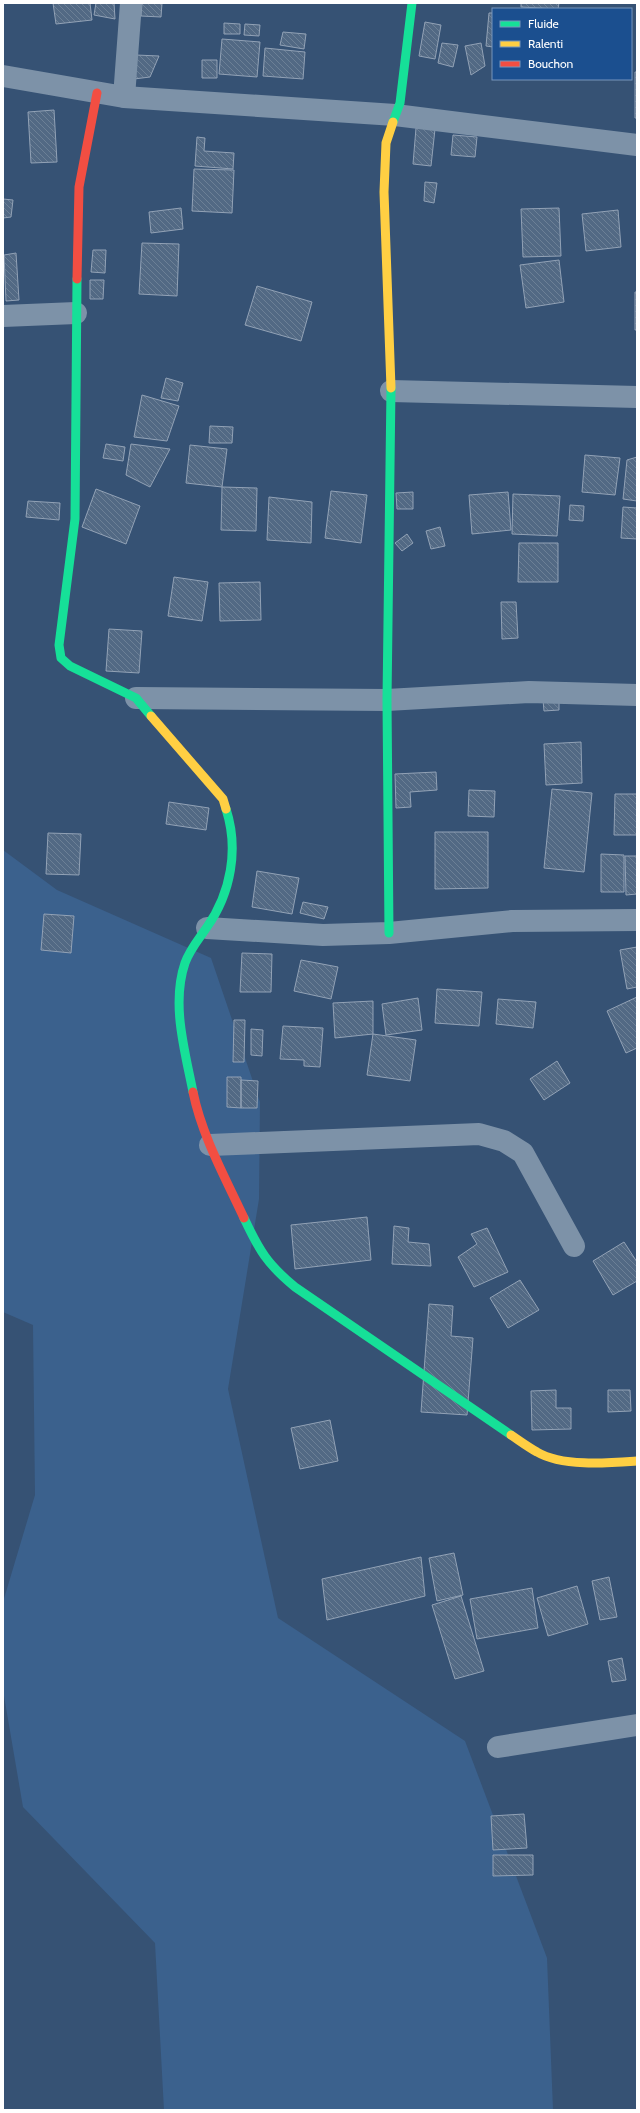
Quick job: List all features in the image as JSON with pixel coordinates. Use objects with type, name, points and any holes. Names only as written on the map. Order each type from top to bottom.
[{"type":"street","points":[[124,97],[131,3]]},
{"type":"street","points":[[389,933],[387,700],[391,391],[384,192],[386,143],[400,103],[412,3]]},
{"type":"street","points":[[3,76],[124,97],[395,115],[637,145]]},
{"type":"street","points":[[97,93],[79,187],[76,231],[75,519],[59,645],[61,658],[70,666],[136,698],[222,799],[230,821],[232,847],[228,886],[220,907],[207,928],[195,943],[185,963],[179,992],[183,1044],[196,1108],[210,1145],[257,1246],[274,1270],[295,1287],[538,1453],[570,1462],[613,1463],[637,1461]]},
{"type":"street","points":[[3,316],[76,313]]},
{"type":"street","points":[[391,391],[637,397]]},
{"type":"street","points":[[136,698],[387,700],[529,692],[637,695]]},
{"type":"street","points":[[207,928],[323,935],[389,933],[512,921],[637,920]]},
{"type":"street","points":[[210,1145],[479,1134],[504,1141],[524,1153],[574,1246]]},
{"type":"street","points":[[498,1747],[637,1725]]},
{"type":"water","points":[[3,850],[57,890],[211,958],[260,1102],[259,1199],[228,1389],[278,1618],[465,1741],[547,1958],[553,2110],[164,2110],[155,1943],[23,1807],[3,1690],[3,1602],[35,1495],[33,1325],[3,1312]]},
{"type":"building","points":[[53,3],[90,3],[92,20],[56,24]]},
{"type":"building","points":[[96,3],[114,3],[115,19],[94,15]]},
{"type":"building","points":[[142,3],[162,3],[161,17],[141,16]]},
{"type":"building","points":[[521,3],[559,3],[558,8],[521,7]]},
{"type":"building","points":[[489,13],[492,13],[492,47],[486,46]]},
{"type":"building","points":[[425,22],[441,25],[435,59],[419,56]]},
{"type":"building","points":[[224,23],[240,24],[240,34],[224,34]]},
{"type":"building","points":[[245,24],[260,25],[259,36],[244,35]]},
{"type":"building","points":[[283,32],[306,34],[304,49],[280,45]]},
{"type":"building","points":[[222,39],[260,42],[257,77],[219,74]]},
{"type":"building","points":[[442,43],[458,45],[453,67],[438,63]]},
{"type":"building","points":[[481,43],[485,66],[471,75],[465,46]]},
{"type":"building","points":[[265,48],[305,52],[303,79],[263,76]]},
{"type":"building","points":[[136,55],[159,56],[150,77],[134,79]]},
{"type":"building","points":[[202,60],[217,60],[217,78],[202,78]]},
{"type":"building","points":[[635,72],[637,72],[637,118],[635,118]]},
{"type":"building","points":[[54,110],[57,162],[31,163],[28,112]]},
{"type":"building","points":[[416,128],[435,129],[431,166],[413,164]]},
{"type":"building","points":[[453,135],[477,137],[475,157],[451,155]]},
{"type":"building","points":[[197,137],[205,138],[204,151],[234,153],[233,169],[195,166]]},
{"type":"building","points":[[194,169],[234,170],[232,213],[192,211]]},
{"type":"building","points":[[425,182],[437,183],[434,203],[424,201]]},
{"type":"building","points":[[3,199],[13,200],[11,217],[3,218]]},
{"type":"building","points":[[181,208],[183,229],[151,233],[149,212]]},
{"type":"building","points":[[559,208],[561,256],[523,257],[521,209]]},
{"type":"building","points":[[618,210],[621,247],[586,251],[582,214]]},
{"type":"building","points":[[142,243],[179,244],[177,296],[139,294]]},
{"type":"building","points":[[93,250],[106,250],[105,273],[91,272]]},
{"type":"building","points":[[16,253],[19,300],[6,301],[4,255]]},
{"type":"building","points":[[559,260],[564,302],[526,308],[520,265]]},
{"type":"building","points":[[90,280],[104,280],[103,299],[90,299]]},
{"type":"building","points":[[257,286],[312,302],[301,341],[245,325]]},
{"type":"building","points":[[635,292],[637,292],[637,330],[635,330]]},
{"type":"building","points":[[166,378],[183,383],[178,401],[161,398]]},
{"type":"building","points":[[142,395],[179,406],[167,441],[134,437]]},
{"type":"building","points":[[210,426],[233,427],[232,443],[209,443]]},
{"type":"building","points":[[106,444],[125,447],[123,461],[103,458]]},
{"type":"building","points":[[131,444],[170,449],[150,487],[126,475]]},
{"type":"building","points":[[190,445],[227,449],[222,487],[186,483]]},
{"type":"building","points":[[585,455],[620,458],[615,495],[582,492]]},
{"type":"building","points":[[637,457],[637,501],[623,499],[627,460]]},
{"type":"building","points":[[222,487],[257,488],[256,531],[221,530]]},
{"type":"building","points":[[96,489],[140,506],[126,544],[82,527]]},
{"type":"building","points":[[331,491],[367,495],[361,543],[325,538]]},
{"type":"building","points":[[413,492],[413,509],[397,509],[396,493]]},
{"type":"building","points":[[508,492],[511,530],[472,534],[469,495]]},
{"type":"building","points":[[513,494],[560,496],[557,536],[512,534]]},
{"type":"building","points":[[269,497],[312,502],[311,543],[267,540]]},
{"type":"building","points":[[28,501],[60,503],[59,520],[26,517]]},
{"type":"building","points":[[570,505],[584,506],[583,521],[569,520]]},
{"type":"building","points":[[623,507],[637,508],[637,539],[621,538]]},
{"type":"building","points":[[440,527],[445,546],[431,549],[426,531]]},
{"type":"building","points":[[407,534],[413,543],[402,551],[395,543]]},
{"type":"building","points":[[519,543],[558,543],[558,582],[518,582]]},
{"type":"building","points":[[174,577],[208,582],[202,621],[168,616]]},
{"type":"building","points":[[260,582],[261,620],[220,621],[219,583]]},
{"type":"building","points":[[501,602],[516,602],[518,638],[502,639]]},
{"type":"building","points":[[109,629],[142,631],[139,673],[106,671]]},
{"type":"building","points":[[559,698],[559,710],[544,711],[543,700]]},
{"type":"building","points":[[581,742],[582,783],[546,785],[544,744]]},
{"type":"building","points":[[436,772],[437,790],[410,792],[411,807],[396,808],[395,774]]},
{"type":"building","points":[[552,789],[592,793],[584,872],[544,868]]},
{"type":"building","points":[[469,790],[495,791],[494,817],[468,816]]},
{"type":"building","points":[[615,794],[637,794],[637,835],[614,835]]},
{"type":"building","points":[[169,802],[209,808],[206,830],[166,824]]},
{"type":"building","points":[[435,832],[488,832],[488,888],[435,889]]},
{"type":"building","points":[[48,833],[81,834],[79,875],[46,874]]},
{"type":"building","points":[[601,854],[624,855],[624,892],[601,892]]},
{"type":"building","points":[[625,856],[637,856],[637,894],[626,895]]},
{"type":"building","points":[[257,871],[299,878],[292,914],[252,907]]},
{"type":"building","points":[[303,902],[328,907],[324,919],[300,913]]},
{"type":"building","points":[[44,914],[74,916],[71,953],[41,950]]},
{"type":"building","points":[[637,947],[637,987],[627,989],[620,950]]},
{"type":"building","points":[[242,953],[272,954],[271,992],[240,992]]},
{"type":"building","points":[[301,960],[338,967],[331,999],[294,991]]},
{"type":"building","points":[[437,989],[482,992],[479,1026],[435,1023]]},
{"type":"building","points":[[637,997],[637,1048],[626,1053],[607,1011]]},
{"type":"building","points":[[418,998],[422,1030],[386,1035],[382,1004]]},
{"type":"building","points":[[498,999],[536,1002],[533,1028],[496,1024]]},
{"type":"building","points":[[373,1001],[373,1034],[335,1038],[333,1003]]},
{"type":"building","points":[[234,1020],[245,1020],[244,1062],[233,1062]]},
{"type":"building","points":[[283,1026],[323,1028],[320,1067],[304,1066],[304,1060],[280,1059]]},
{"type":"building","points":[[251,1029],[263,1030],[262,1056],[251,1055]]},
{"type":"building","points":[[373,1034],[416,1040],[410,1081],[367,1075]]},
{"type":"building","points":[[557,1061],[570,1083],[544,1100],[530,1079]]},
{"type":"building","points":[[227,1077],[241,1077],[241,1108],[227,1107]]},
{"type":"building","points":[[241,1080],[258,1081],[257,1108],[241,1108]]},
{"type":"building","points":[[367,1217],[371,1260],[295,1269],[291,1225]]},
{"type":"building","points":[[394,1226],[409,1228],[408,1242],[429,1244],[431,1266],[392,1264]]},
{"type":"building","points":[[487,1228],[508,1272],[474,1287],[458,1257],[477,1244],[471,1234]]},
{"type":"building","points":[[624,1242],[637,1262],[637,1281],[613,1295],[593,1261]]},
{"type":"building","points":[[520,1280],[539,1310],[508,1328],[490,1298]]},
{"type":"building","points":[[429,1304],[453,1306],[451,1336],[473,1338],[467,1415],[421,1412]]},
{"type":"building","points":[[556,1390],[556,1408],[571,1408],[571,1429],[532,1430],[531,1391]]},
{"type":"building","points":[[608,1390],[630,1390],[631,1411],[608,1412]]},
{"type":"building","points":[[330,1420],[338,1461],[300,1469],[291,1428]]},
{"type":"building","points":[[454,1553],[463,1595],[437,1601],[429,1558]]},
{"type":"building","points":[[421,1557],[425,1596],[327,1620],[322,1579]]},
{"type":"building","points":[[609,1577],[617,1617],[600,1620],[592,1581]]},
{"type":"building","points":[[577,1586],[588,1624],[548,1636],[537,1598]]},
{"type":"building","points":[[532,1588],[538,1628],[477,1639],[470,1599]]},
{"type":"building","points":[[461,1596],[484,1671],[455,1679],[432,1605]]},
{"type":"building","points":[[622,1658],[626,1680],[612,1682],[608,1661]]},
{"type":"building","points":[[524,1814],[527,1848],[493,1850],[491,1816]]},
{"type":"building","points":[[493,1855],[533,1855],[533,1875],[493,1876]]},
{"type":"traffic: fast","points":[[393,122],[400,103],[412,3]]},
{"type":"traffic: fast","points":[[77,279],[75,519],[59,645],[61,658],[70,666],[136,698],[151,716]]},
{"type":"traffic: fast","points":[[389,933],[387,700],[391,388]]},
{"type":"traffic: fast","points":[[193,1092],[183,1044],[179,1011],[179,995],[181,979],[187,958],[215,914],[227,885],[232,855],[232,840],[226,809]]},
{"type":"traffic: fast","points":[[244,1218],[259,1248],[285,1279],[511,1435]]},
{"type":"traffic: slow","points":[[391,388],[384,192],[386,143],[393,122]]},
{"type":"traffic: slow","points":[[151,716],[223,799],[226,809]]},
{"type":"traffic: slow","points":[[511,1435],[537,1452],[547,1457],[559,1460],[586,1463],[637,1461]]},
{"type":"traffic: jam","points":[[77,279],[79,187],[97,93]]},
{"type":"traffic: jam","points":[[193,1092],[208,1140],[244,1218]]}]
